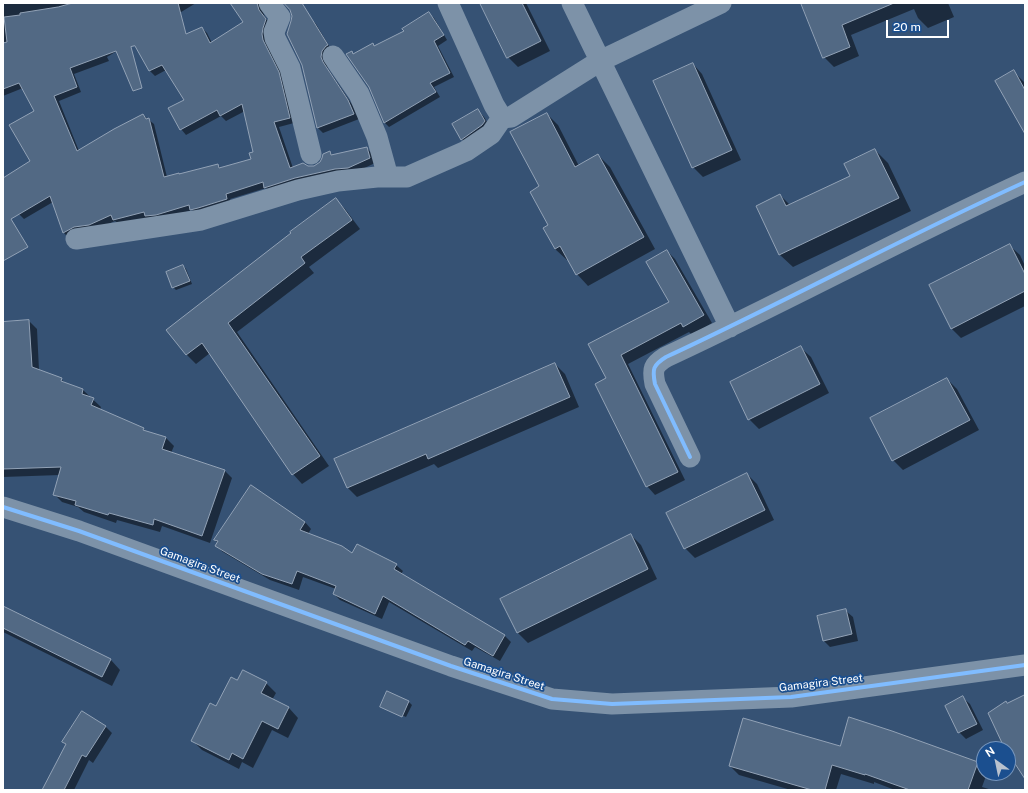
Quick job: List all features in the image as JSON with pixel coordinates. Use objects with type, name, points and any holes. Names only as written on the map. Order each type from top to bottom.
[{"type":"street","points":[[269,3],[280,17],[274,32],[275,38],[290,68],[311,154]]},
{"type":"street","points":[[448,3],[494,105],[502,118]]},
{"type":"street","points":[[572,3],[730,327]]},
{"type":"street","points":[[76,239],[201,220],[298,190],[338,181],[377,176],[407,177],[466,151],[491,134],[502,118],[511,117],[600,62],[721,3]]},
{"type":"street","points":[[333,56],[359,94],[377,137],[388,177]]},
{"type":"street","points":[[690,457],[654,384],[653,372],[658,362],[981,202],[1025,182]]},
{"type":"street","name":"Gamagira Street","points":[[3,507],[79,531],[451,666],[552,699],[612,704],[791,697],[1025,664]]},
{"type":"building","points":[[73,3],[178,3],[186,34],[202,27],[210,43],[243,22],[230,3],[257,3],[259,10],[266,19],[262,34],[263,40],[279,72],[290,118],[274,122],[290,168],[303,163],[308,166],[314,166],[320,162],[323,154],[330,151],[331,155],[367,147],[370,158],[348,168],[335,169],[295,178],[264,188],[263,182],[226,194],[227,199],[190,210],[189,205],[156,215],[145,216],[144,212],[113,220],[111,215],[89,225],[74,227],[63,233],[50,196],[11,219],[28,247],[3,261],[3,178],[30,161],[9,125],[34,111],[19,83],[3,89],[3,43],[7,42],[4,17]],"holes":[[[135,46],[149,71],[162,65],[184,100],[168,108],[180,130],[217,110],[220,116],[242,104],[253,152],[249,153],[251,159],[219,168],[218,164],[164,177],[149,118],[146,119],[143,114],[77,151],[54,96],[77,87],[70,68],[116,51],[133,91],[142,88],[131,47]]]},
{"type":"building","points":[[284,3],[302,3],[328,45],[322,51],[321,57],[323,62],[348,100],[354,114],[317,128],[302,65],[287,34],[292,16],[290,10]]},
{"type":"building","points":[[480,3],[522,3],[541,41],[507,58]]},
{"type":"building","points":[[801,3],[894,3],[842,25],[850,47],[823,58]]},
{"type":"building","points":[[429,12],[444,35],[434,41],[450,73],[430,83],[436,92],[384,123],[369,87],[346,54],[352,51],[353,54],[373,43],[374,46],[404,31],[402,29]]},
{"type":"building","points":[[693,63],[732,150],[692,168],[653,81]]},
{"type":"building","points":[[1014,70],[1025,90],[1025,134],[995,81]]},
{"type":"building","points":[[478,109],[485,121],[482,125],[461,140],[452,124]]},
{"type":"building","points":[[547,113],[575,167],[598,154],[644,237],[576,275],[560,246],[555,249],[543,228],[548,225],[530,192],[539,186],[510,132]]},
{"type":"building","points":[[875,149],[899,198],[779,255],[756,206],[780,194],[786,206],[850,176],[844,164]]},
{"type":"building","points":[[336,198],[352,220],[301,257],[305,263],[228,323],[320,456],[292,475],[202,343],[186,355],[166,330],[291,233],[290,232]]},
{"type":"building","points":[[1010,244],[1025,274],[1025,291],[951,329],[929,285]]},
{"type":"building","points":[[667,250],[704,315],[683,327],[681,323],[621,355],[678,472],[646,487],[595,384],[606,378],[588,344],[669,302],[646,262]]},
{"type":"building","points":[[183,265],[190,281],[172,288],[166,272]]},
{"type":"building","points":[[29,320],[32,367],[62,378],[61,381],[83,389],[82,394],[94,398],[91,405],[144,428],[143,430],[166,437],[162,449],[225,470],[202,536],[154,519],[153,525],[109,513],[108,515],[75,505],[76,501],[53,495],[61,467],[3,469],[3,322]]},
{"type":"building","points":[[801,346],[820,384],[748,420],[730,382]]},
{"type":"building","points":[[555,363],[570,397],[428,459],[426,454],[347,488],[334,459]]},
{"type":"building","points":[[947,378],[970,420],[892,461],[870,418]]},
{"type":"building","points":[[747,473],[765,510],[684,549],[666,513]]},
{"type":"building","points":[[251,485],[305,522],[300,530],[342,546],[352,553],[357,544],[397,564],[394,569],[505,635],[493,656],[468,641],[465,645],[383,596],[375,614],[333,594],[336,586],[297,571],[292,584],[262,574],[215,546],[218,541],[214,540]]},
{"type":"building","points":[[631,534],[648,569],[517,633],[500,599]]},
{"type":"building","points":[[3,606],[111,659],[102,677],[3,628]]},
{"type":"building","points":[[846,609],[852,634],[823,641],[817,616]]},
{"type":"building","points":[[243,670],[267,682],[261,693],[289,707],[278,729],[262,721],[243,759],[232,753],[229,760],[191,741],[210,703],[216,706],[231,677],[237,680]]},
{"type":"building","points":[[387,691],[409,701],[402,717],[380,707]]},
{"type":"building","points":[[1025,695],[1025,779],[1016,765],[1016,741],[1001,741],[988,713],[1006,701],[1007,703]]},
{"type":"building","points":[[963,696],[977,724],[958,733],[945,706]]},
{"type":"building","points":[[82,711],[106,726],[86,757],[82,755],[64,790],[42,790],[66,744],[62,742]]},
{"type":"building","points":[[849,717],[976,761],[976,768],[968,790],[910,790],[865,774],[832,765],[825,790],[812,790],[729,766],[743,718],[840,746]]},
{"type":"cycle path","points":[[690,457],[655,384],[654,368],[658,362],[1025,182]]},
{"type":"cycle path","points":[[3,507],[79,531],[451,666],[552,699],[612,704],[791,697],[1025,665]]}]
